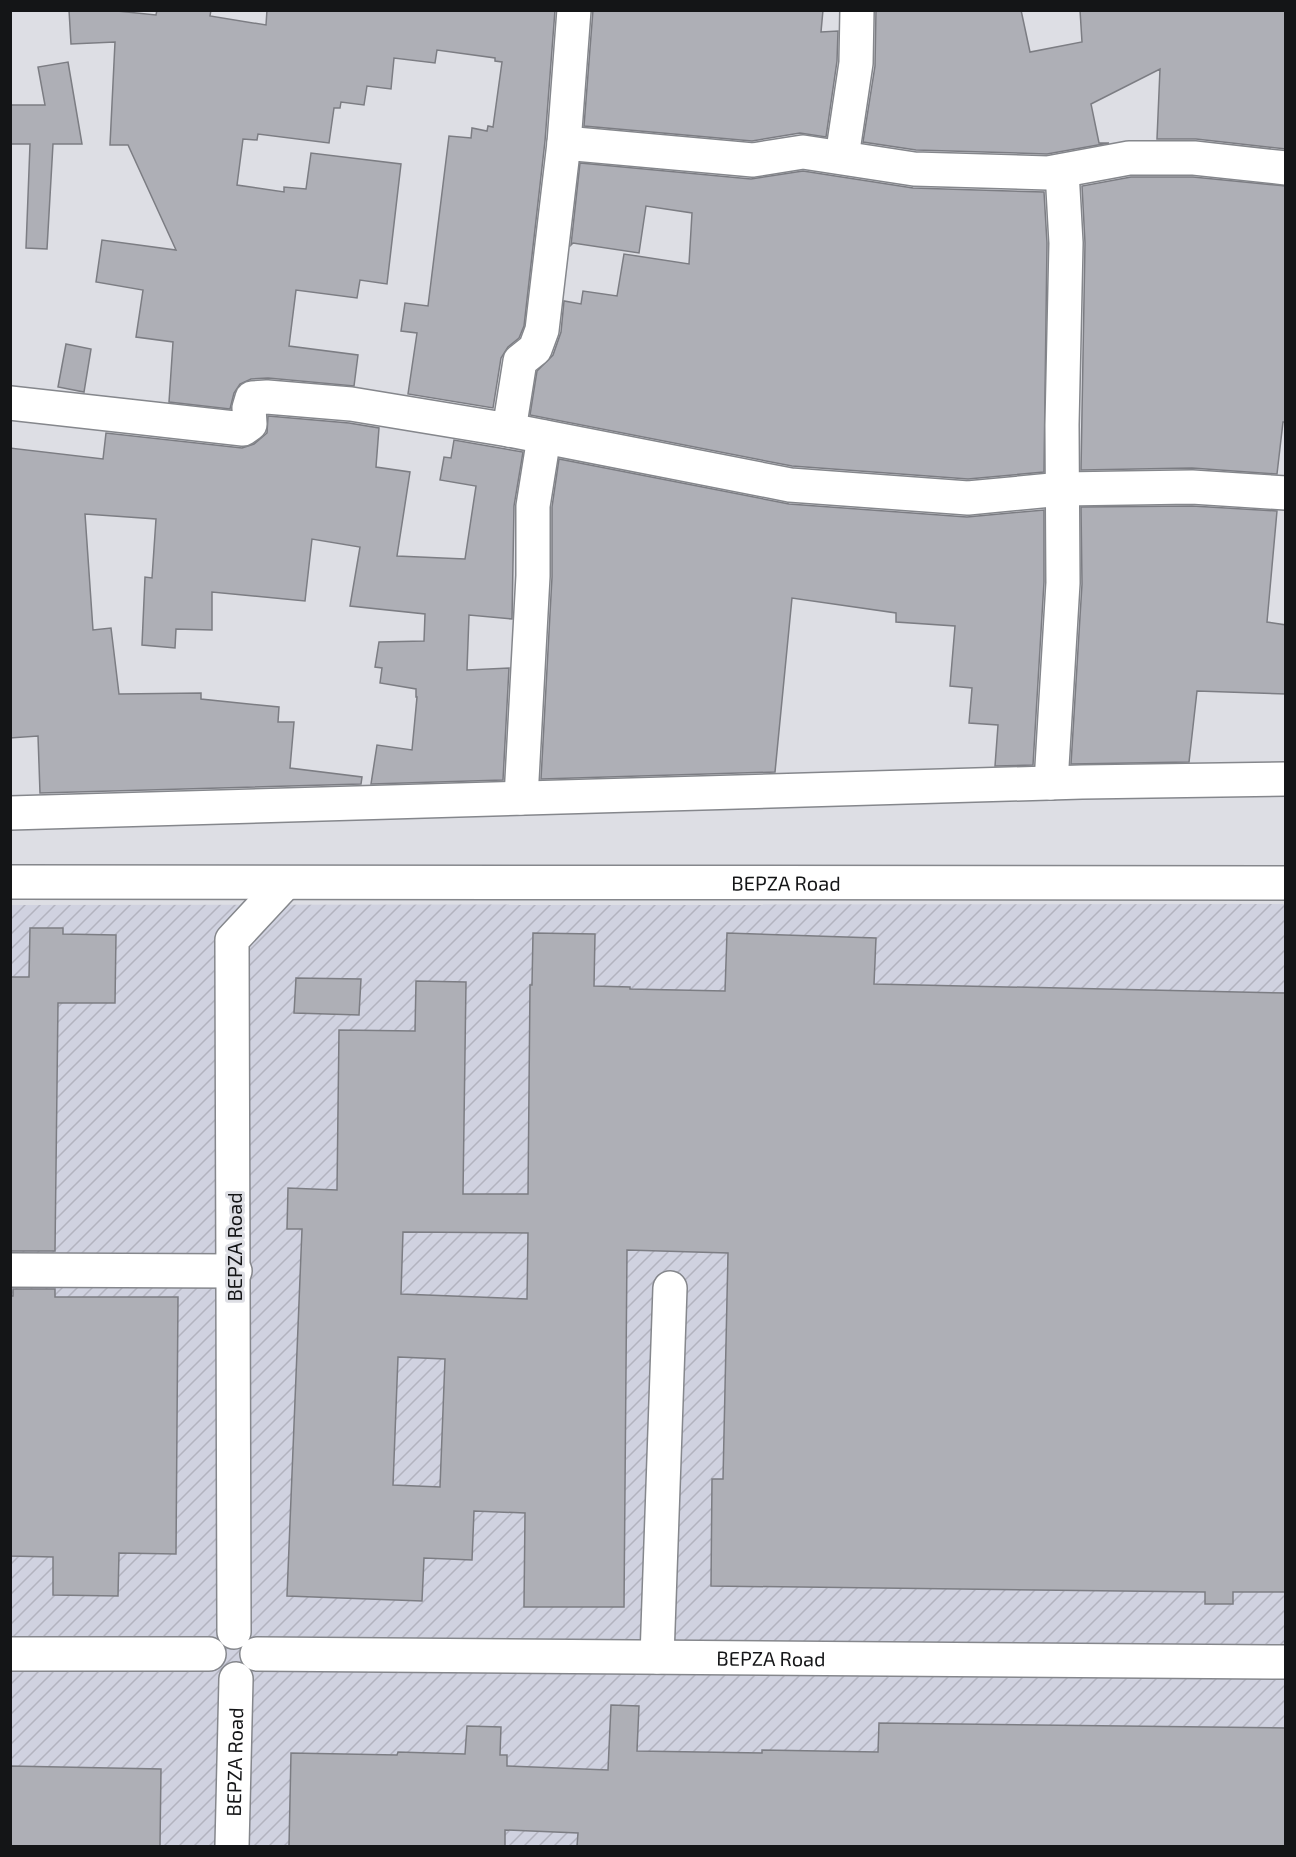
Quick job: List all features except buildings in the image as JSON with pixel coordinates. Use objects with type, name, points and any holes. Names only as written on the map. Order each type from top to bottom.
[{"type":"street","points":[[509,430],[520,361],[535,349],[542,330],[564,143],[574,10]]},
{"type":"street","points":[[842,157],[856,63],[857,10]]},
{"type":"street","points":[[564,143],[753,160],[803,152],[914,169],[1048,173],[1129,158],[1194,158],[1286,168]]},
{"type":"street","points":[[1051,783],[1063,583],[1065,243],[1062,171]]},
{"type":"street","points":[[10,403],[243,429],[250,424],[249,408],[252,398],[267,397],[351,404],[509,430],[790,485],[968,498],[1062,489],[1192,487],[1286,493]]},
{"type":"street","points":[[520,798],[533,576],[533,507],[543,437]]},
{"type":"street","points":[[10,813],[1051,783],[1286,779]]},
{"type":"street","name":"BEPZA Road","points":[[10,882],[1286,883]]},
{"type":"street","name":"BEPZA Road","points":[[209,1654],[213,1670],[227,1679],[236,1679],[250,1672],[255,1665],[245,1643],[235,1271],[232,940],[285,883]]},
{"type":"street","points":[[10,1270],[235,1271]]},
{"type":"street","points":[[657,1657],[670,1288]]},
{"type":"street","points":[[10,1654],[209,1654],[215,1638],[222,1634],[245,1643]]},
{"type":"street","name":"BEPZA Road","points":[[245,1643],[657,1657],[1286,1662]]},
{"type":"street","name":"BEPZA Road","points":[[232,1846],[236,1679]]},
{"type":"shaded area","points":[[1285,904],[1285,1846],[11,1846],[10,905]]}]
